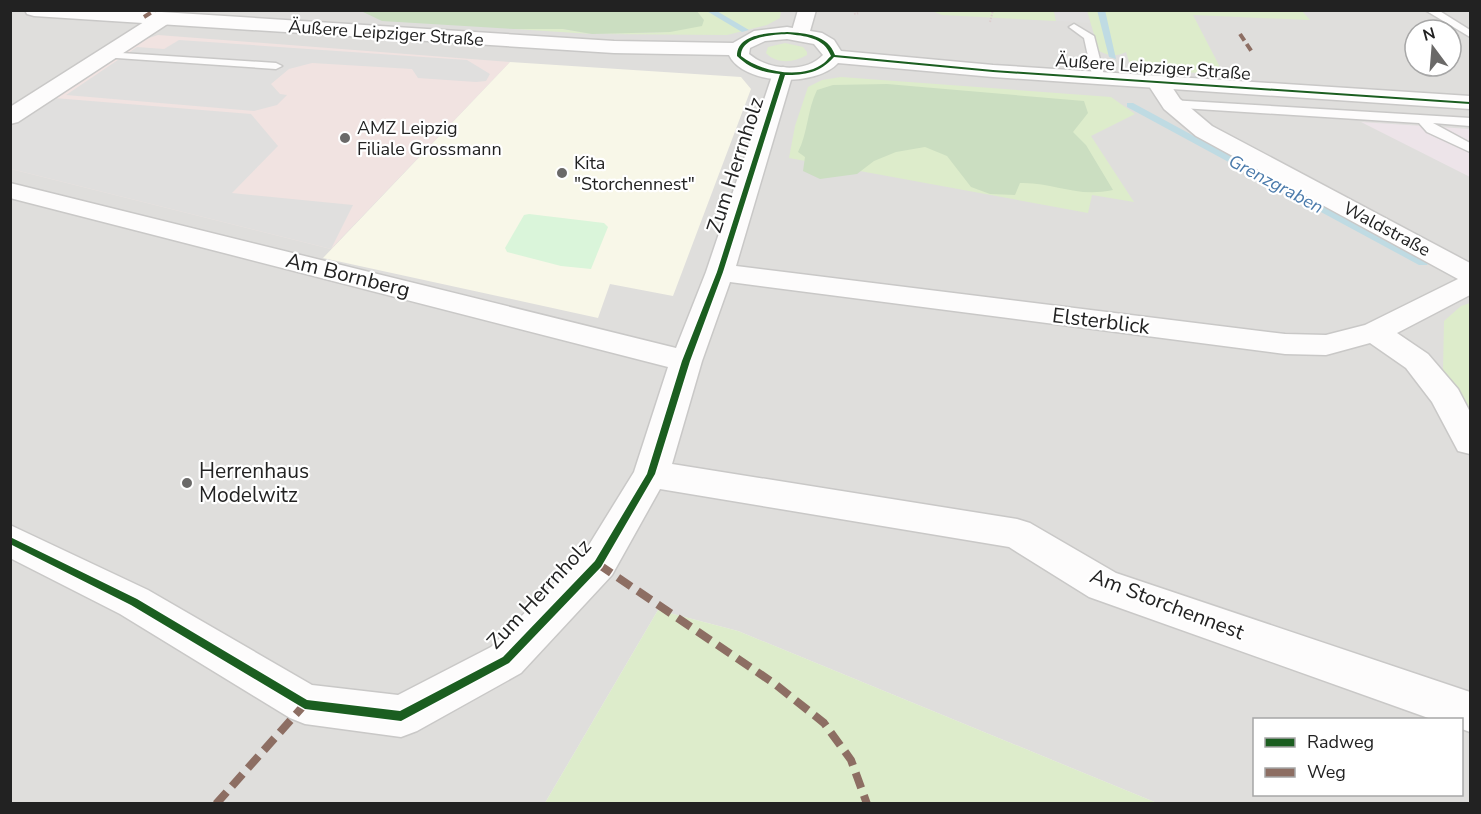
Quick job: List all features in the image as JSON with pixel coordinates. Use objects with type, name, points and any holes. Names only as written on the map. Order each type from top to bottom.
[{"type":"street","name":"Äußere Leipziger Straße","points":[[34,10],[614,47],[739,49]]},
{"type":"street","points":[[801,34],[807,10]]},
{"type":"street","points":[[10,117],[162,19]]},
{"type":"street","points":[[801,34],[825,42],[832,49],[833,56],[822,66],[811,70],[783,73],[754,68],[739,56],[739,49],[743,44],[761,35],[801,34]]},
{"type":"street","name":"Äußere Leipziger Straße","points":[[833,56],[1099,79],[1164,93],[1403,98],[1470,103]]},
{"type":"street","name":"Zum Herrnholz","points":[[10,540],[134,602],[305,704],[401,716],[506,660],[598,564],[651,474],[686,361],[720,272],[783,73]]},
{"type":"street","name":"Waldstraße","points":[[1164,93],[1204,131],[1470,274]]},
{"type":"street","name":"Am Bornberg","points":[[10,190],[686,361]]},
{"type":"street","name":"Elsterblick","points":[[720,272],[1286,344],[1326,345],[1375,332],[1470,285]]},
{"type":"street","points":[[1375,332],[1417,361],[1446,397],[1470,442]]},
{"type":"street","name":"Am Storchennest","points":[[651,474],[1017,534],[1103,585],[1470,712]]},
{"type":"lane","points":[[1430,10],[1470,34]]},
{"type":"lane","points":[[1074,27],[1089,36],[1099,79]]},
{"type":"lane","points":[[106,55],[276,66]]},
{"type":"lane","points":[[1164,93],[1470,122]]},
{"type":"lane","points":[[1403,98],[1431,129],[1470,148]]},
{"type":"path","points":[[854,10],[855,14],[859,14]]},
{"type":"path","points":[[990,22],[993,10]]},
{"type":"shaded area","points":[[10,11],[1470,11],[1470,803],[1157,803],[738,631],[658,610],[545,803],[11,803]]},
{"type":"shaded area","points":[[1054,11],[1087,11],[1090,23],[1056,21]]},
{"type":"shaded area","points":[[158,35],[510,62],[331,249],[11,169],[11,127],[146,39]]},
{"type":"shaded area","points":[[179,40],[467,60],[490,74],[486,81],[476,82],[418,78],[412,69],[312,63],[289,69],[271,84],[280,94],[287,95],[277,105],[254,111],[66,95],[137,47],[164,49]]},
{"type":"shaded area","name":"Kita \"Storchennest\"","points":[[510,62],[741,77],[751,89],[673,296],[610,284],[598,318],[323,258]]},
{"type":"shaded area","name":"AMZ Leipzig Filiale Grossmann","points":[[54,98],[251,114],[278,146],[232,193],[353,205],[331,249],[11,169],[11,127]]},
{"type":"shaded area","points":[[1361,122],[1470,129],[1470,177]]},
{"type":"green space","points":[[696,10],[704,20],[702,26],[670,32],[592,34],[563,29],[514,29],[382,21],[361,11]]},
{"type":"green space","points":[[696,11],[781,11],[780,18],[767,25],[727,35],[592,34],[670,32],[698,13]]},
{"type":"green space","points":[[932,11],[1054,11],[1056,21],[942,15]]},
{"type":"green space","points":[[1087,11],[1302,11],[1310,20],[1193,15],[1224,75],[1131,68],[1126,52],[1112,55],[1099,51]]},
{"type":"green space","points":[[514,29],[563,29],[592,34]]},
{"type":"green space","points":[[785,43],[803,47],[807,55],[797,60],[780,61],[766,53],[768,47]]},
{"type":"green space","points":[[841,77],[1111,97],[1135,114],[1091,136],[1134,202],[1092,195],[1088,213],[789,158],[795,126],[808,87],[822,80]]},
{"type":"green space","points":[[887,84],[1084,101],[1088,113],[1073,132],[1086,145],[1113,190],[1087,192],[1020,183],[1015,195],[990,194],[971,187],[947,156],[925,147],[896,152],[874,161],[857,174],[820,179],[803,171],[805,157],[798,152],[817,90],[833,85]]},
{"type":"green space","points":[[524,215],[604,223],[608,227],[591,269],[561,266],[507,252],[505,248]]},
{"type":"green space","points":[[1470,303],[1470,421],[1443,370],[1444,321],[1461,306]]},
{"type":"green space","points":[[658,610],[738,631],[1157,803],[545,803]]},
{"type":"waterway","points":[[708,10],[745,30]]},
{"type":"waterway","name":"Grenzgraben","points":[[1101,10],[1113,57]]},
{"type":"waterway","name":"Grenzgraben","points":[[1130,105],[1423,263]]},
{"type":"marked path","points":[[144,17],[155,10]]},
{"type":"marked path","points":[[1240,34],[1252,52]]},
{"type":"marked path","points":[[598,564],[775,684],[824,723],[851,760],[867,804]]},
{"type":"marked path","points":[[216,804],[305,704]]},
{"type":"cycle path","points":[[787,33],[815,37],[827,44],[833,56],[814,70],[787,74],[759,69],[739,56],[739,49],[743,44],[761,35],[787,33]]},
{"type":"cycle path","points":[[833,56],[993,71],[1470,103]]},
{"type":"cycle path","points":[[10,540],[134,602],[305,704],[401,716],[506,660],[598,564],[651,474],[686,361],[720,272],[783,73]]},
{"type":"place","name":"AMZ Leipzig Filiale Grossmann","points":[[345,138]]},
{"type":"place","name":"Kita \"Storchennest\"","points":[[562,173]]},
{"type":"place","name":"Herrenhaus Modelwitz","points":[[187,483]]}]
